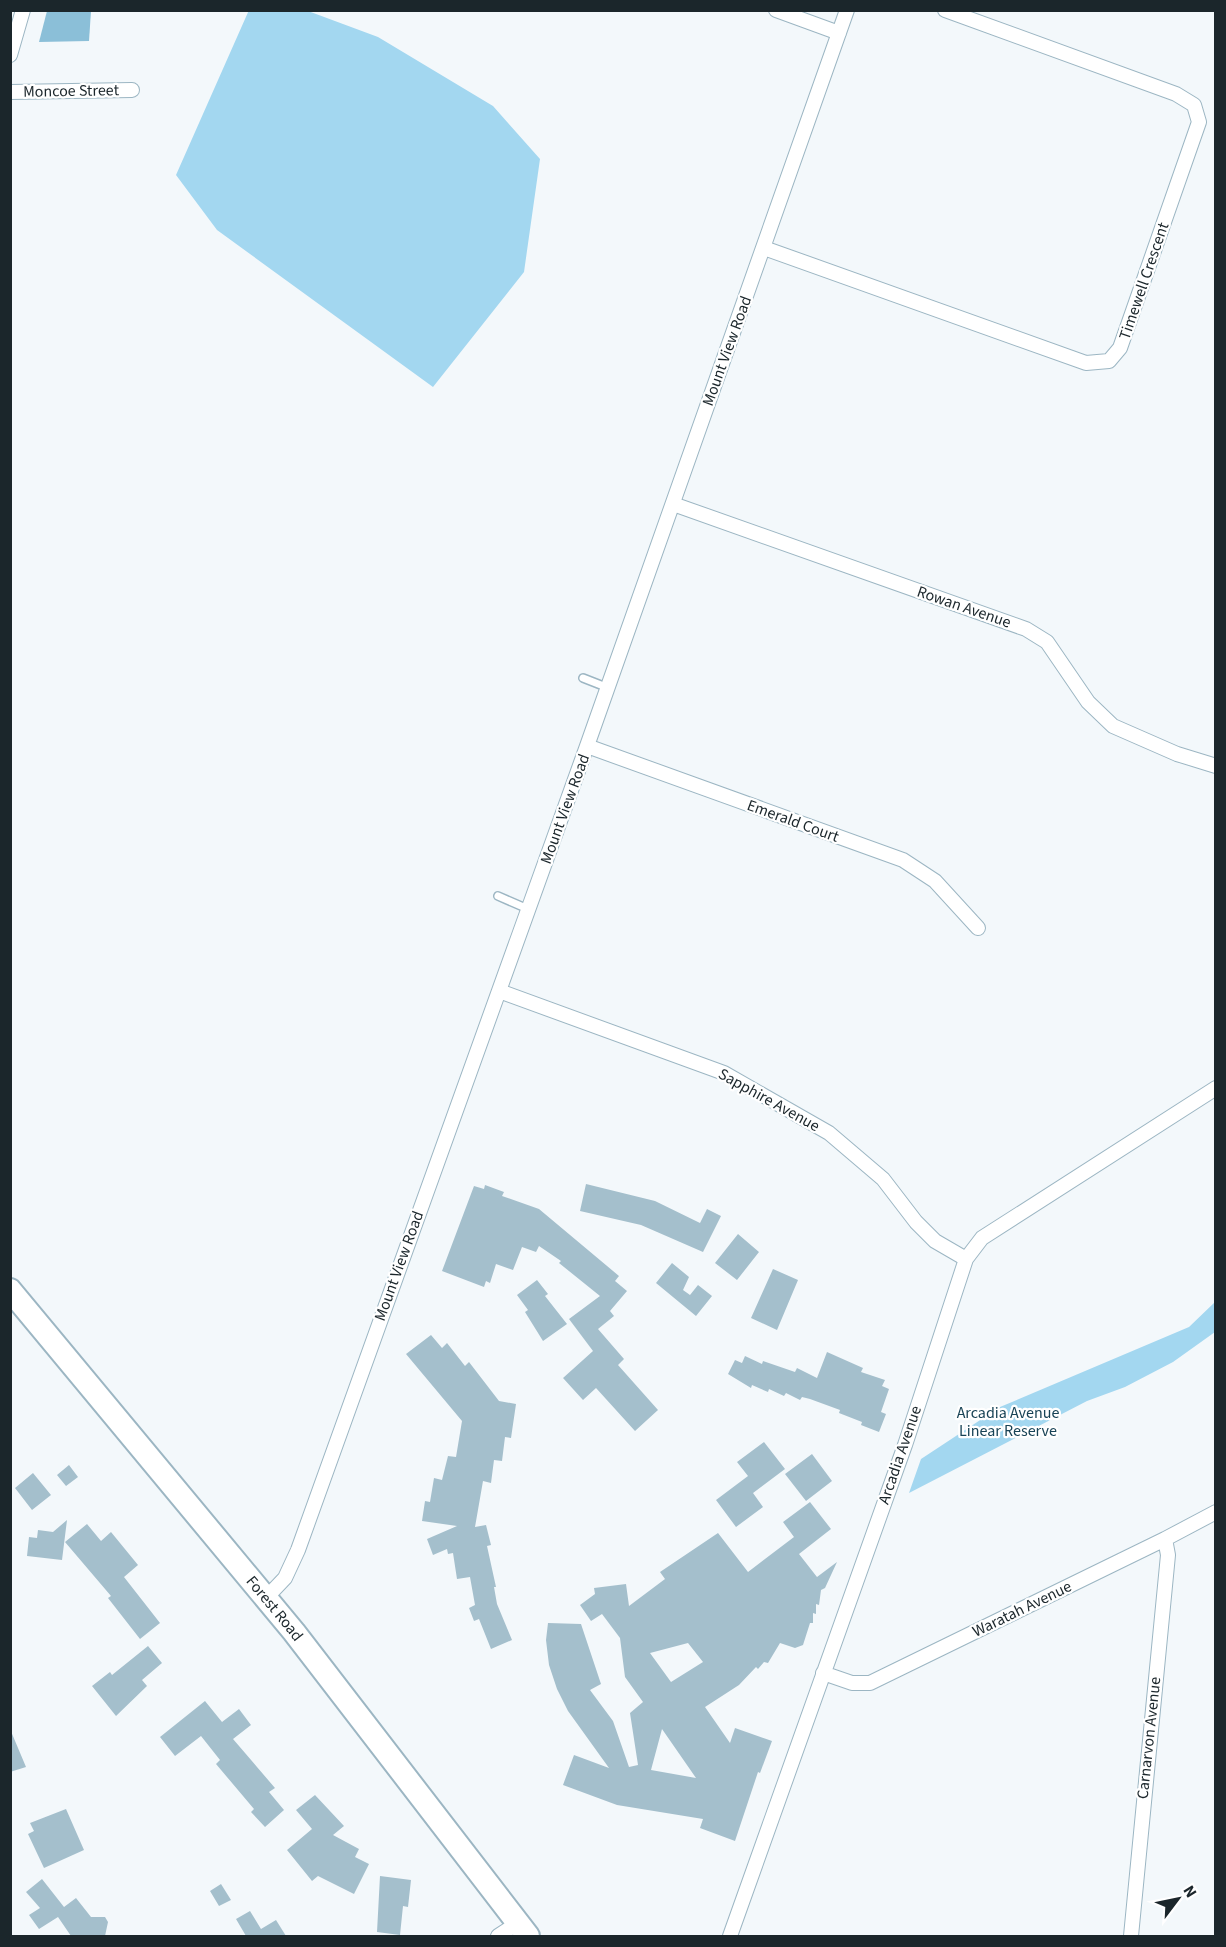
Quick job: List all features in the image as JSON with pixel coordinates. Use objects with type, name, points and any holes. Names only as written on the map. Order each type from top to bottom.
[{"type":"main road","name":"Forest Road","points":[[10,1290],[266,1598],[523,1930]]},
{"type":"street","points":[[10,55],[23,10]]},
{"type":"street","points":[[776,10],[839,33]]},
{"type":"street","name":"Mount View Road","points":[[266,1598],[285,1578],[298,1550],[587,746],[847,10]]},
{"type":"street","name":"Timewell Crescent","points":[[764,248],[1086,363],[1109,361],[1120,348],[1199,122],[1194,105],[1176,94],[945,10]]},
{"type":"street","name":"Moncoe Street","points":[[10,92],[132,90]]},
{"type":"street","name":"Rowan Avenue","points":[[673,504],[1026,629],[1047,642],[1088,702],[1113,726],[1215,766]]},
{"type":"street","name":"Emerald Court","points":[[587,746],[903,860],[935,881],[978,928]]},
{"type":"street","name":"Sapphire Avenue","points":[[499,991],[724,1073],[829,1133],[883,1179],[915,1222],[935,1241],[966,1259]]},
{"type":"street","name":"Arcadia Avenue","points":[[729,1936],[905,1445],[966,1259],[982,1238],[1215,1088]]},
{"type":"street","name":"Waratah Avenue","points":[[823,1673],[852,1683],[870,1683],[1165,1539],[1215,1512]]},
{"type":"street","name":"Carnarvon Avenue","points":[[1131,1936],[1167,1555],[1165,1539]]},
{"type":"street","points":[[498,1936],[523,1930]]},
{"type":"lane","points":[[583,678],[606,687]]},
{"type":"lane","points":[[498,896],[528,909]]},
{"type":"green space","points":[[249,10],[308,11],[378,37],[493,106],[540,159],[524,272],[433,387],[217,230],[176,175]]},
{"type":"green space","name":"Arcadia Avenue Linear Reserve","points":[[1215,1302],[1215,1332],[1173,1362],[1125,1387],[1087,1401],[909,1493],[921,1459],[1000,1407],[1189,1327]]},
{"type":"shaded area","points":[[47,11],[91,11],[89,41],[39,42]]},
{"type":"building","points":[[586,1184],[655,1201],[700,1223],[707,1209],[721,1216],[703,1252],[641,1225],[580,1211]]},
{"type":"building","points":[[485,1185],[504,1192],[502,1196],[539,1209],[619,1276],[615,1281],[627,1291],[610,1311],[614,1316],[598,1329],[624,1359],[618,1365],[658,1410],[635,1431],[596,1388],[583,1400],[563,1378],[593,1351],[569,1319],[600,1296],[559,1263],[561,1261],[539,1246],[536,1252],[522,1247],[513,1270],[496,1264],[490,1283],[486,1281],[484,1287],[442,1271],[474,1186],[484,1189]]},
{"type":"building","points":[[738,1234],[759,1252],[737,1280],[715,1263]]},
{"type":"building","points":[[672,1263],[689,1277],[683,1290],[690,1295],[698,1285],[712,1296],[696,1316],[656,1283]]},
{"type":"building","points":[[773,1269],[798,1280],[777,1330],[751,1318]]},
{"type":"building","points":[[537,1280],[548,1294],[545,1296],[567,1324],[543,1341],[525,1312],[528,1310],[517,1295]]},
{"type":"building","points":[[431,1335],[442,1348],[447,1343],[465,1366],[469,1362],[499,1401],[516,1404],[511,1438],[505,1437],[502,1461],[494,1460],[491,1483],[483,1481],[475,1527],[486,1525],[491,1545],[487,1546],[496,1587],[494,1587],[497,1604],[512,1640],[491,1649],[479,1619],[474,1621],[469,1608],[475,1605],[470,1577],[457,1579],[453,1553],[448,1554],[447,1549],[433,1555],[427,1539],[457,1526],[422,1521],[425,1501],[430,1502],[434,1478],[442,1480],[448,1456],[456,1457],[462,1421],[406,1354]]},
{"type":"building","points":[[827,1352],[863,1368],[861,1372],[885,1380],[882,1386],[889,1389],[881,1412],[886,1414],[879,1432],[839,1413],[840,1410],[802,1397],[800,1400],[786,1393],[784,1396],[769,1389],[768,1392],[752,1385],[751,1388],[728,1374],[735,1360],[742,1363],[745,1356],[762,1364],[763,1361],[795,1372],[797,1368],[817,1378]]},
{"type":"building","points":[[764,1442],[785,1469],[753,1493],[763,1507],[736,1527],[716,1500],[748,1476],[737,1462]]},
{"type":"building","points":[[812,1454],[832,1481],[806,1501],[785,1474]]},
{"type":"building","points":[[69,1465],[78,1477],[66,1486],[57,1475]]},
{"type":"building","points":[[33,1473],[51,1495],[32,1510],[15,1488]]},
{"type":"building","points":[[810,1502],[831,1529],[799,1554],[817,1577],[837,1562],[825,1588],[821,1590],[819,1605],[816,1604],[816,1614],[813,1613],[813,1623],[810,1623],[803,1645],[795,1648],[780,1643],[768,1663],[764,1662],[758,1669],[756,1667],[739,1685],[705,1707],[730,1743],[735,1728],[772,1741],[760,1773],[758,1772],[735,1841],[700,1828],[703,1819],[617,1805],[563,1785],[574,1755],[609,1768],[568,1711],[557,1689],[549,1665],[546,1640],[548,1623],[581,1624],[601,1684],[590,1690],[613,1721],[629,1767],[638,1765],[630,1713],[643,1702],[625,1677],[620,1638],[602,1614],[591,1621],[580,1605],[595,1594],[594,1588],[626,1584],[629,1606],[665,1579],[660,1572],[718,1533],[748,1572],[794,1537],[783,1522]],"holes":[[[688,1643],[703,1662],[671,1682],[650,1653]],[[662,1729],[696,1778],[651,1770]]]},
{"type":"building","points":[[67,1520],[62,1560],[27,1556],[29,1537],[37,1538],[38,1530],[53,1532]]},
{"type":"building","points":[[87,1524],[101,1541],[111,1532],[138,1565],[124,1577],[160,1623],[140,1639],[108,1598],[111,1596],[65,1542]]},
{"type":"building","points":[[148,1646],[162,1663],[142,1680],[147,1686],[116,1716],[92,1686],[110,1672],[112,1675]]},
{"type":"building","points":[[205,1701],[222,1722],[239,1709],[251,1725],[233,1739],[275,1788],[269,1792],[284,1810],[265,1827],[251,1812],[254,1809],[216,1764],[220,1760],[201,1736],[175,1756],[160,1737]]},
{"type":"building","points":[[10,1729],[26,1767],[10,1772]]},
{"type":"building","points":[[315,1795],[344,1826],[333,1835],[359,1849],[355,1857],[369,1864],[354,1894],[318,1876],[312,1881],[287,1850],[312,1829],[296,1810]]},
{"type":"building","points":[[66,1809],[84,1850],[44,1868],[28,1834],[34,1831],[30,1823]]},
{"type":"building","points":[[380,1876],[411,1880],[408,1907],[403,1906],[400,1935],[377,1932]]},
{"type":"building","points":[[42,1879],[64,1907],[76,1898],[91,1917],[105,1917],[108,1922],[105,1936],[71,1936],[58,1917],[39,1929],[29,1915],[40,1908],[26,1892]]},
{"type":"building","points":[[221,1884],[231,1900],[219,1906],[210,1891]]},
{"type":"building","points":[[250,1911],[261,1929],[276,1920],[286,1936],[246,1936],[236,1919]]}]
